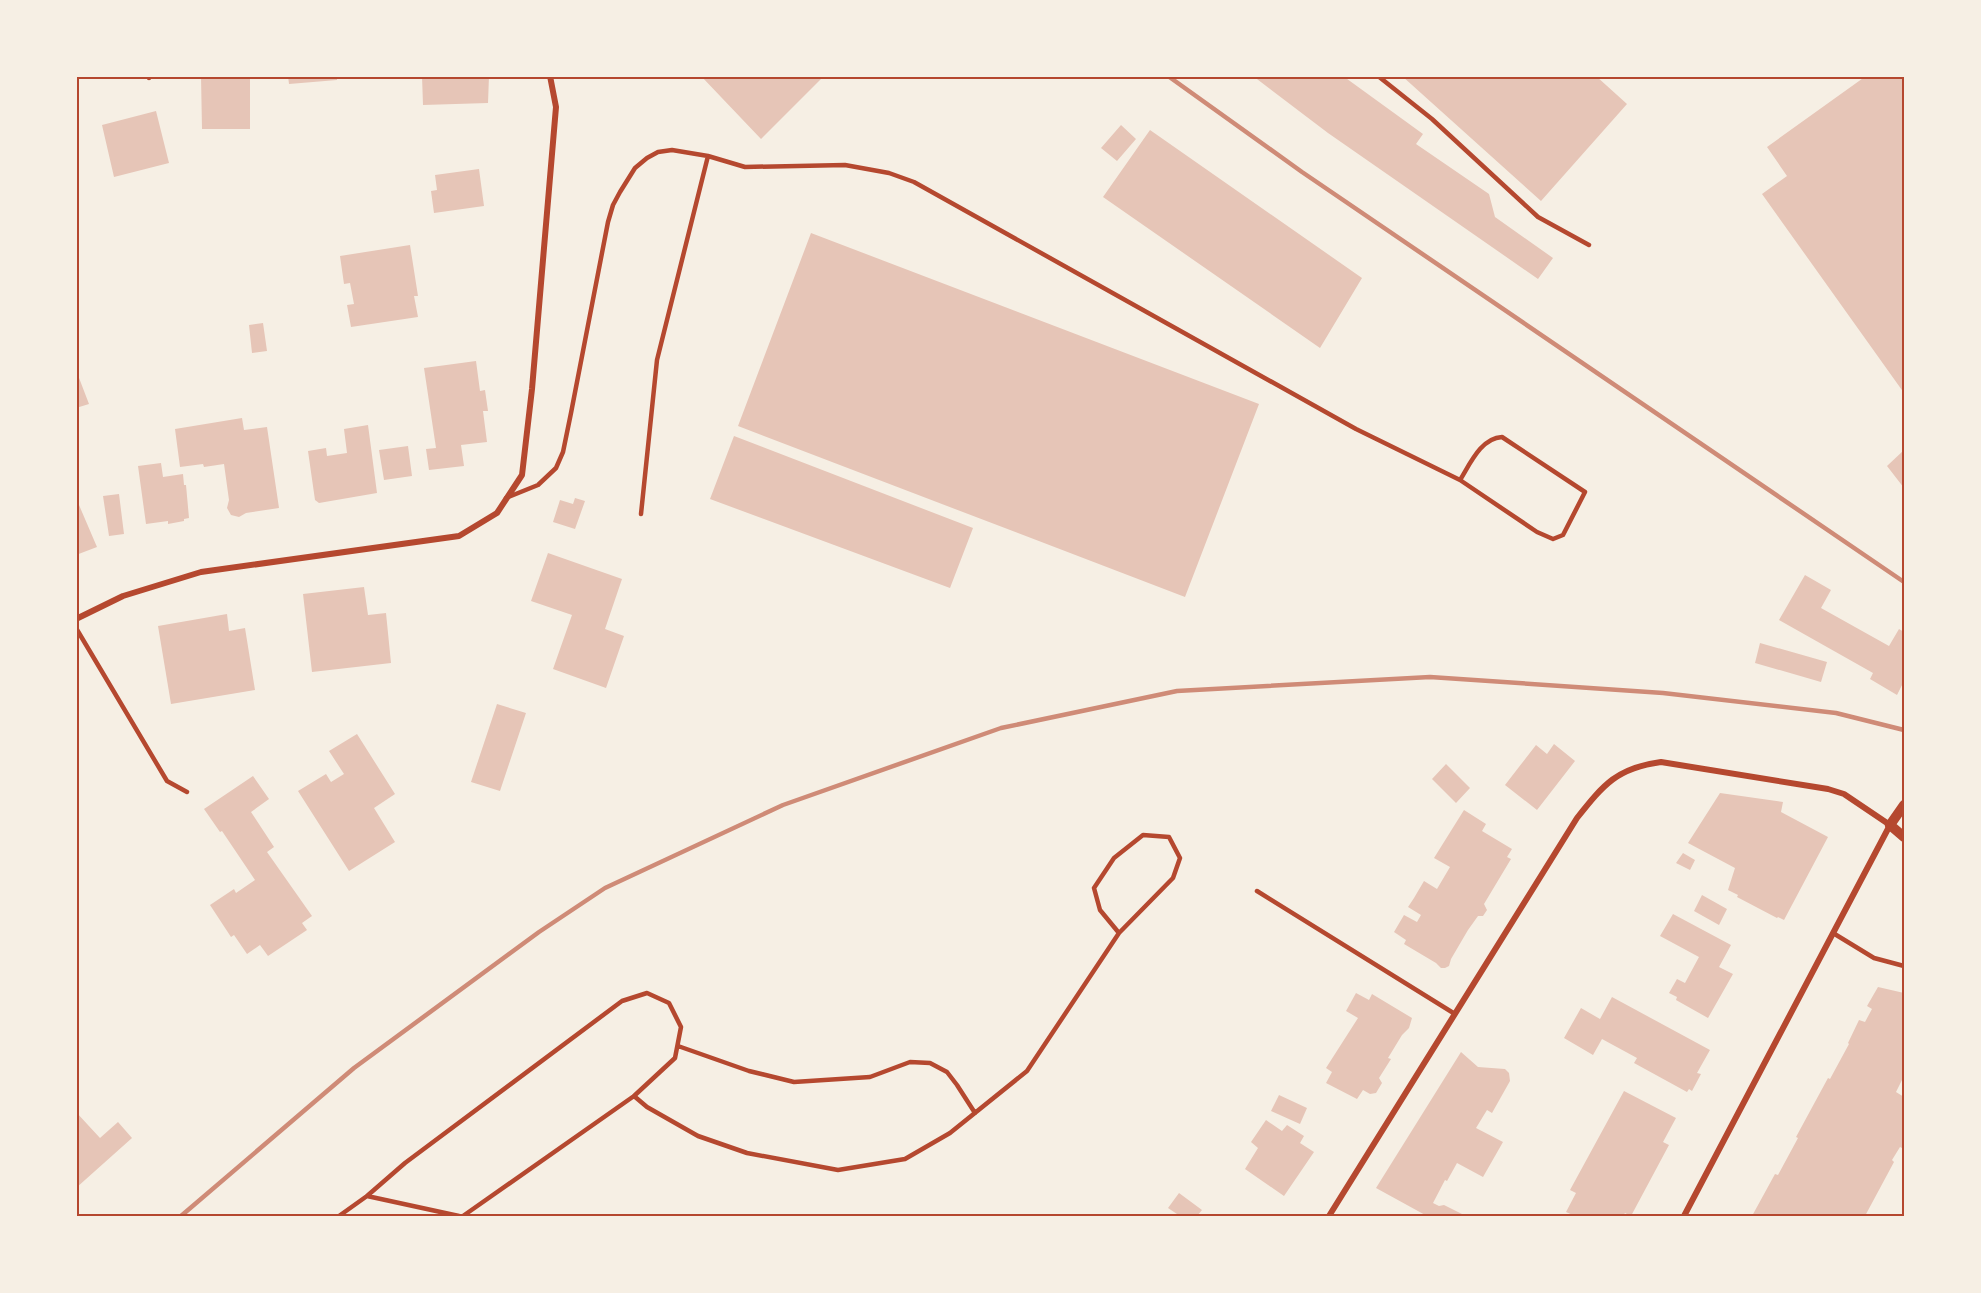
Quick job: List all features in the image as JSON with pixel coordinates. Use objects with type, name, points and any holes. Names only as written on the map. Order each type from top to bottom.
[{"type":"street","points":[[76,619],[123,596],[201,572],[459,536],[497,513],[522,475],[532,389],[556,107],[550,76]]},
{"type":"street","points":[[1329,1216],[1577,818],[1597,793],[1617,775],[1640,765],[1661,762],[1828,789],[1844,794],[1905,837]]},
{"type":"street","points":[[1684,1216],[1890,825],[1905,805]]},
{"type":"lane","points":[[1378,76],[1432,119],[1538,218],[1589,245]]},
{"type":"lane","points":[[506,498],[544,480],[556,468],[563,452],[613,205],[635,168],[658,152],[672,150],[756,168],[845,165],[889,173],[914,182],[1356,429],[1460,480],[1537,532],[1553,539],[1563,535],[1585,492],[1502,437],[1494,437],[1485,443],[1460,480]]},
{"type":"lane","points":[[641,514],[657,360],[708,156]]},
{"type":"lane","points":[[76,628],[167,781],[187,792]]},
{"type":"lane","points":[[634,1096],[647,1107],[698,1136],[747,1153],[838,1170],[905,1159],[950,1133],[1027,1071],[1119,933],[1173,878],[1180,858],[1169,837],[1143,835],[1114,858],[1094,888],[1100,910],[1119,933]]},
{"type":"lane","points":[[1257,891],[1455,1014]]},
{"type":"lane","points":[[1833,933],[1874,958],[1905,966]]},
{"type":"lane","points":[[339,1216],[367,1196],[405,1163],[622,1001],[647,993],[669,1003],[681,1027],[675,1058],[634,1096],[461,1216],[367,1196]]},
{"type":"lane","points":[[678,1046],[749,1071],[794,1082],[870,1077],[910,1062],[930,1063],[947,1072],[975,1113]]},
{"type":"building","points":[[201,76],[250,76],[250,129],[202,129]]},
{"type":"building","points":[[288,76],[337,76],[337,80],[289,84]]},
{"type":"building","points":[[422,76],[489,76],[488,103],[423,105]]},
{"type":"building","points":[[701,76],[824,76],[761,139]]},
{"type":"building","points":[[1253,76],[1343,76],[1423,134],[1416,144],[1489,194],[1495,217],[1553,258],[1538,279],[1328,133]]},
{"type":"building","points":[[1402,76],[1596,76],[1627,104],[1541,201]]},
{"type":"building","points":[[1866,76],[1904,76],[1904,393],[1762,194],[1787,176],[1767,147]]},
{"type":"building","points":[[156,111],[169,163],[114,177],[102,125]]},
{"type":"building","points":[[1121,125],[1136,139],[1117,161],[1101,148]]},
{"type":"building","points":[[1150,130],[1362,278],[1320,348],[1103,197]]},
{"type":"building","points":[[479,169],[484,206],[434,213],[431,191],[437,190],[435,175]]},
{"type":"building","points":[[811,233],[1259,404],[1185,597],[738,426]]},
{"type":"building","points":[[410,245],[418,296],[414,296],[418,317],[351,327],[347,305],[354,304],[350,283],[344,284],[340,256]]},
{"type":"building","points":[[263,323],[267,351],[252,353],[249,325]]},
{"type":"building","points":[[476,361],[480,391],[485,390],[488,411],[483,411],[487,442],[461,445],[464,466],[429,470],[426,449],[436,448],[424,368]]},
{"type":"building","points":[[76,370],[89,404],[76,408]]},
{"type":"building","points":[[242,418],[244,430],[267,427],[279,508],[246,513],[239,517],[231,515],[227,508],[229,500],[224,464],[180,467],[175,429]]},
{"type":"building","points":[[368,425],[377,493],[319,503],[315,500],[308,451],[326,448],[327,456],[347,453],[344,429]]},
{"type":"building","points":[[734,436],[973,528],[950,588],[710,499]]},
{"type":"building","points":[[408,446],[412,476],[384,480],[379,450]]},
{"type":"building","points":[[1904,450],[1904,488],[1887,466]]},
{"type":"building","points":[[161,463],[163,477],[183,474],[189,518],[168,524],[168,521],[146,524],[138,466]]},
{"type":"building","points":[[119,494],[124,534],[109,536],[103,496]]},
{"type":"building","points":[[575,498],[585,501],[575,529],[553,522],[560,500],[573,504]]},
{"type":"building","points":[[79,505],[97,547],[76,555],[76,506]]},
{"type":"building","points":[[548,553],[622,579],[605,629],[624,636],[606,688],[553,669],[572,615],[531,601]]},
{"type":"building","points":[[1805,575],[1831,590],[1821,608],[1889,646],[1899,629],[1904,632],[1904,681],[1897,695],[1870,679],[1873,673],[1779,620]]},
{"type":"building","points":[[364,587],[368,615],[386,613],[391,663],[312,672],[303,594]]},
{"type":"building","points":[[227,614],[229,631],[245,628],[255,690],[171,704],[158,626]]},
{"type":"building","points":[[1760,643],[1827,662],[1821,682],[1755,663]]},
{"type":"building","points":[[497,704],[526,713],[500,791],[471,782]]},
{"type":"building","points":[[357,734],[395,794],[374,808],[395,842],[349,871],[298,791],[326,774],[331,782],[344,774],[329,751]]},
{"type":"building","points":[[1554,744],[1575,761],[1537,810],[1505,785],[1536,745],[1547,754]]},
{"type":"building","points":[[1446,764],[1470,788],[1456,803],[1432,779]]},
{"type":"building","points":[[253,776],[269,799],[251,812],[274,847],[267,852],[312,916],[302,923],[307,930],[268,956],[260,945],[247,954],[234,935],[231,937],[210,905],[234,889],[236,893],[255,880],[204,809]]},
{"type":"building","points":[[1720,793],[1783,802],[1781,812],[1828,837],[1784,920],[1737,897],[1738,895],[1728,890],[1735,868],[1688,843]]},
{"type":"building","points":[[1464,810],[1486,824],[1482,831],[1512,849],[1507,857],[1511,859],[1484,904],[1487,910],[1483,916],[1478,916],[1468,930],[1449,966],[1441,968],[1404,944],[1406,940],[1394,932],[1404,915],[1417,922],[1421,915],[1408,907],[1424,881],[1437,889],[1450,867],[1434,858]]},
{"type":"building","points":[[1683,853],[1695,860],[1690,870],[1676,863]]},
{"type":"building","points":[[1702,895],[1727,909],[1719,925],[1694,911]]},
{"type":"building","points":[[1673,914],[1731,945],[1719,967],[1733,974],[1708,1018],[1676,1000],[1677,997],[1669,993],[1677,979],[1685,983],[1699,957],[1660,936]]},
{"type":"building","points":[[1878,987],[1904,993],[1904,1076],[1896,1092],[1904,1097],[1904,1143],[1892,1160],[1894,1162],[1865,1216],[1752,1216],[1775,1174],[1778,1175],[1798,1138],[1796,1137],[1849,1044],[1859,1020],[1865,1022],[1872,1009],[1867,1006]]},
{"type":"building","points":[[1356,993],[1369,1000],[1372,994],[1412,1018],[1409,1028],[1388,1058],[1391,1059],[1379,1078],[1382,1083],[1376,1093],[1370,1094],[1363,1090],[1357,1099],[1326,1083],[1332,1072],[1326,1068],[1358,1018],[1346,1011]]},
{"type":"building","points":[[1612,997],[1710,1050],[1697,1073],[1701,1074],[1692,1091],[1689,1089],[1687,1092],[1634,1063],[1637,1058],[1602,1039],[1593,1055],[1564,1038],[1581,1008],[1600,1019]]},
{"type":"building","points":[[1461,1052],[1478,1067],[1505,1069],[1509,1073],[1510,1081],[1492,1113],[1487,1110],[1476,1128],[1503,1142],[1483,1177],[1457,1163],[1433,1203],[1439,1206],[1444,1205],[1466,1216],[1427,1216],[1376,1188]]},
{"type":"building","points":[[1624,1091],[1676,1118],[1663,1142],[1669,1145],[1631,1216],[1625,1213],[1623,1216],[1575,1216],[1566,1212],[1576,1193],[1570,1190]]},
{"type":"building","points":[[1279,1095],[1307,1108],[1300,1124],[1271,1111]]},
{"type":"building","points":[[76,1112],[100,1138],[118,1122],[132,1138],[76,1188]]},
{"type":"building","points":[[1266,1120],[1282,1131],[1287,1125],[1304,1136],[1300,1143],[1314,1152],[1284,1196],[1245,1169],[1258,1148],[1251,1142]]},
{"type":"building","points":[[1179,1193],[1202,1210],[1197,1216],[1180,1216],[1168,1208]]},
{"type":"railway","points":[[1168,76],[1302,172],[1904,582]]},
{"type":"railway","points":[[181,1216],[354,1068],[539,932],[605,888],[783,805],[1001,728],[1177,691],[1430,677],[1663,693],[1836,713],[1904,730]]}]
